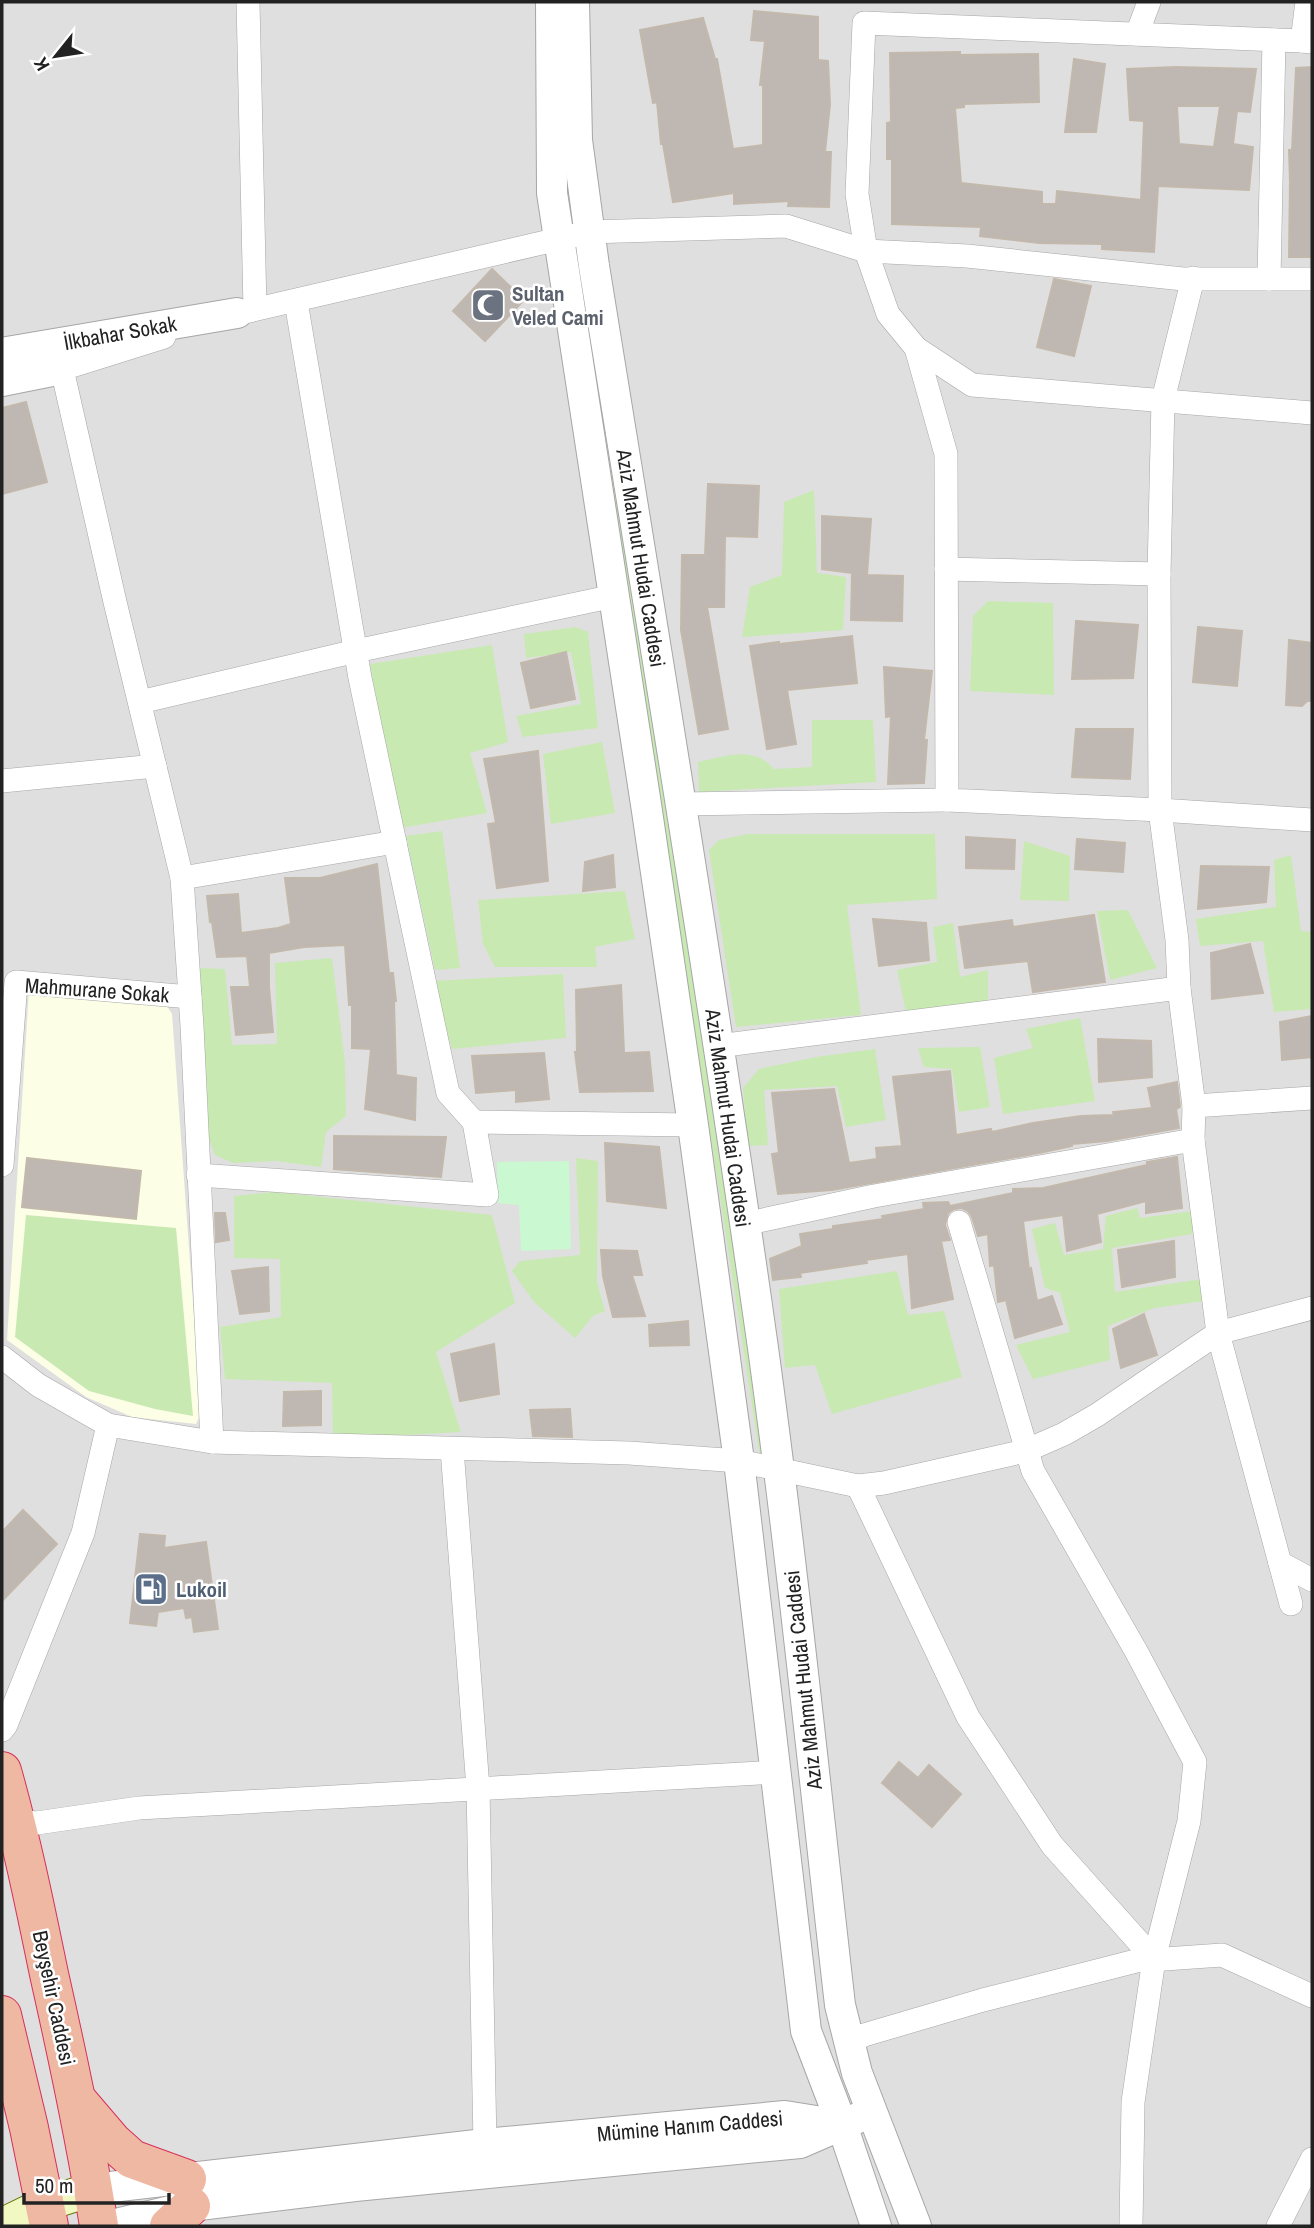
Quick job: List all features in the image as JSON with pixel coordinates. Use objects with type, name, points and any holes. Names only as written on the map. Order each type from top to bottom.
[{"type":"highway","name":"Beyşehir Caddesi","points":[[2,1771],[16,1821],[76,2098],[96,2208]]},
{"type":"highway","points":[[2,2015],[29,2128],[46,2216]]},
{"type":"highway","points":[[76,2098],[104,2133],[182,2204]]},
{"type":"main road","points":[[2,2225],[96,2208]]},
{"type":"street","points":[[246,311],[248,2]]},
{"type":"street","name":"Aziz Mahmut Hudai Caddesi","points":[[551,2],[552,193],[693,1125],[739,1461],[806,2031],[842,2125],[876,2226]]},
{"type":"street","name":"Aziz Mahmut Hudai Caddesi","points":[[575,2],[577,140],[589,232],[718,1046],[779,1470],[840,2005],[857,2073],[916,2226]]},
{"type":"street","points":[[1137,34],[1149,2]]},
{"type":"street","points":[[1307,2],[1307,41],[1137,34],[862,12],[857,194],[866,251],[888,314],[916,348],[972,385],[1312,413]]},
{"type":"street","points":[[1269,279],[1274,40]]},
{"type":"street","points":[[212,1442],[182,878],[62,369],[246,311],[296,302],[589,232],[786,226],[866,251],[967,256],[1193,278],[1312,279]]},
{"type":"street","points":[[1193,278],[1163,400],[1159,574],[1160,810],[1177,940],[1179,988],[1194,1106],[1194,1139],[1218,1333],[1291,1604]]},
{"type":"street","points":[[198,1175],[488,1195],[474,1122],[448,1093],[356,651],[296,302]]},
{"type":"street","name":"İlkbahar Sokak","points":[[2,353],[246,311]]},
{"type":"street","points":[[916,348],[946,454],[947,800]]},
{"type":"street","name":"İlkbahar Sokak","points":[[2,381],[62,369]]},
{"type":"street","points":[[946,569],[1159,574]]},
{"type":"street","points":[[140,702],[356,651],[614,596]]},
{"type":"street","points":[[2,782],[155,766]]},
{"type":"street","points":[[680,804],[947,800],[1312,820]]},
{"type":"street","points":[[182,878],[395,842]]},
{"type":"street","name":"Mahmurane Sokak","points":[[2,1165],[9,982],[190,996]]},
{"type":"street","points":[[718,1046],[1179,988]]},
{"type":"street","points":[[1194,1106],[1312,1098]]},
{"type":"street","points":[[474,1122],[693,1125]]},
{"type":"street","points":[[744,1224],[886,1194],[1194,1139]]},
{"type":"street","points":[[959,1222],[1033,1471],[1136,1651],[1195,1762],[1189,1821],[1154,1959],[1133,2102],[1131,2226]]},
{"type":"street","points":[[2,1357],[38,1385],[108,1425],[212,1442],[629,1453],[739,1461],[858,1486],[884,1483],[1025,1451],[1064,1434],[1097,1415],[1218,1333],[1312,1308]]},
{"type":"street","points":[[2,1730],[83,1533],[108,1425]]},
{"type":"street","points":[[452,1449],[478,1788],[485,2144]]},
{"type":"street","points":[[858,1486],[968,1717],[1052,1846],[1154,1959]]},
{"type":"street","points":[[1280,1563],[1312,1580]]},
{"type":"street","points":[[16,1821],[37,1823],[139,1808],[776,1772]]},
{"type":"street","points":[[849,2044],[864,2035],[983,2000],[1136,1961],[1154,1959],[1222,1955],[1312,1996]]},
{"type":"street","points":[[842,2125],[873,2111]]},
{"type":"street","name":"Mümine Hanım Caddesi","points":[[182,2204],[485,2144],[785,2116],[842,2125]]},
{"type":"street","name":"Mümine Hanım Caddesi","points":[[96,2208],[182,2204],[800,2143],[842,2125]]},
{"type":"street","points":[[1278,2226],[1312,2160]]},
{"type":"street","points":[[107,2226],[182,2204]]},
{"type":"shaded area","points":[[2,2],[1312,2],[1312,2226],[2,2226]]},
{"type":"shaded area","points":[[29,989],[163,1000],[172,1014],[201,1413],[196,1424],[132,1417],[86,1397],[7,1340]]},
{"type":"green space","points":[[588,307],[591,309],[767,1457],[760,1457],[584,312]]},
{"type":"green space","points":[[814,490],[817,573],[846,577],[843,630],[742,637],[750,587],[782,575],[784,502]]},
{"type":"green space","points":[[988,601],[1053,603],[1054,695],[970,691],[973,616]]},
{"type":"green space","points":[[576,627],[588,632],[598,728],[523,737],[516,716],[581,704],[571,652],[526,658],[524,634]]},
{"type":"green space","points":[[492,645],[508,742],[470,753],[487,813],[401,828],[370,664]]},
{"type":"green space","points":[[812,720],[873,720],[876,782],[699,792],[698,762],[719,757],[748,755],[757,757],[774,769],[812,767]]},
{"type":"green space","points":[[602,742],[615,813],[551,824],[543,754]]},
{"type":"green space","points":[[442,831],[460,968],[435,970],[406,836]]},
{"type":"green space","points":[[748,834],[935,834],[937,899],[847,905],[861,1015],[736,1027],[709,850],[719,840]]},
{"type":"green space","points":[[1024,841],[1070,856],[1069,901],[1020,900]]},
{"type":"green space","points":[[1291,855],[1301,931],[1312,932],[1312,1009],[1274,1012],[1263,941],[1200,946],[1196,919],[1276,907],[1274,860]]},
{"type":"green space","points":[[625,891],[635,939],[595,947],[597,967],[495,967],[483,944],[478,900]]},
{"type":"green space","points":[[1128,910],[1157,968],[1110,980],[1097,911]]},
{"type":"green space","points":[[953,923],[960,977],[988,970],[988,1001],[906,1012],[897,970],[937,962],[933,927]]},
{"type":"green space","points":[[332,958],[345,1063],[346,1116],[326,1132],[321,1167],[277,1161],[233,1163],[215,1155],[207,1133],[196,968],[225,969],[232,1045],[277,1044],[275,963]]},
{"type":"green space","points":[[563,974],[566,1038],[452,1049],[433,981]]},
{"type":"green space","points":[[1080,1018],[1095,1101],[1003,1114],[994,1058],[1033,1048],[1026,1029]]},
{"type":"green space","points":[[980,1047],[990,1107],[959,1112],[952,1069],[924,1067],[918,1048]]},
{"type":"green space","points":[[875,1049],[886,1120],[846,1127],[837,1086],[764,1090],[768,1145],[748,1146],[743,1088],[759,1069],[816,1057]]},
{"type":"green space","points":[[576,1158],[598,1161],[597,1282],[605,1311],[593,1316],[575,1338],[534,1302],[512,1271],[520,1261],[580,1255]]},
{"type":"green space","points":[[569,1161],[571,1249],[521,1251],[519,1205],[498,1203],[497,1162]]},
{"type":"green space","points":[[274,1192],[492,1215],[515,1303],[436,1352],[461,1432],[333,1436],[332,1383],[225,1379],[220,1327],[281,1317],[280,1259],[234,1258],[234,1196]]},
{"type":"green space","points":[[1137,1208],[1140,1218],[1193,1211],[1192,1234],[1112,1248],[1115,1292],[1202,1279],[1204,1301],[1154,1308],[1108,1326],[1110,1360],[1033,1379],[1016,1345],[1070,1332],[1060,1293],[1045,1288],[1032,1229],[1055,1223],[1064,1255],[1103,1249],[1106,1216]]},
{"type":"green space","points":[[26,1215],[176,1228],[193,1416],[89,1391],[15,1337]]},
{"type":"green space","points":[[897,1271],[908,1315],[944,1311],[962,1377],[832,1414],[815,1365],[785,1368],[779,1289]]},
{"type":"building","points":[[754,11],[818,17],[818,60],[828,61],[830,104],[825,152],[831,152],[829,207],[788,206],[789,201],[734,204],[734,193],[673,202],[661,144],[657,102],[653,103],[640,30],[703,18],[717,59],[733,149],[763,145],[763,85],[760,85],[765,41],[751,40]]},
{"type":"building","points":[[890,53],[1038,54],[1039,102],[964,104],[964,107],[955,108],[961,183],[1042,192],[1042,204],[1056,204],[1057,191],[1141,200],[1144,121],[1130,120],[1127,69],[1256,69],[1250,112],[1237,111],[1233,144],[1253,147],[1249,190],[1158,186],[1154,252],[1102,249],[1102,244],[1039,243],[980,236],[981,227],[892,224],[892,159],[887,159],[887,123],[891,122]],"holes":[[[1177,106],[1220,106],[1214,147],[1179,144]]]},
{"type":"building","points":[[1074,59],[1105,64],[1096,132],[1065,132]]},
{"type":"building","points":[[1312,67],[1312,257],[1289,257],[1289,150],[1292,150],[1296,68]]},
{"type":"building","name":"Sultan Veled Cami","points":[[492,269],[524,300],[485,341],[453,311]]},
{"type":"building","points":[[1054,279],[1091,286],[1074,356],[1037,347]]},
{"type":"building","points":[[26,402],[47,482],[2,494],[2,408]]},
{"type":"building","points":[[708,484],[759,486],[757,537],[725,536],[724,607],[707,607],[728,729],[699,734],[681,630],[682,555],[705,555]]},
{"type":"building","points":[[822,516],[871,519],[867,575],[903,576],[902,621],[851,620],[852,573],[822,569]]},
{"type":"building","points":[[1076,621],[1138,625],[1133,678],[1072,679]]},
{"type":"building","points":[[1198,627],[1242,631],[1237,686],[1193,682]]},
{"type":"building","points":[[852,636],[857,683],[787,690],[796,744],[767,749],[750,646]]},
{"type":"building","points":[[1289,640],[1312,643],[1312,701],[1307,701],[1302,706],[1286,705]]},
{"type":"building","points":[[566,652],[575,699],[531,708],[521,663]]},
{"type":"building","points":[[884,667],[932,671],[924,740],[927,740],[924,783],[888,784],[891,716],[886,717]]},
{"type":"building","points":[[1076,729],[1133,729],[1130,779],[1072,777]]},
{"type":"building","points":[[538,751],[548,881],[497,888],[488,824],[496,823],[484,759]]},
{"type":"building","points":[[966,837],[1015,840],[1014,869],[966,868]]},
{"type":"building","points":[[1077,839],[1125,843],[1123,872],[1075,869]]},
{"type":"building","points":[[613,855],[615,887],[583,891],[585,862]]},
{"type":"building","points":[[377,864],[389,973],[393,973],[396,1001],[396,1075],[416,1078],[415,1120],[365,1109],[371,1049],[352,1048],[352,1005],[349,1005],[345,945],[304,947],[269,953],[273,1032],[236,1035],[231,987],[250,987],[247,956],[217,957],[210,922],[207,896],[238,894],[241,933],[291,924],[285,878],[320,878]]},
{"type":"building","points":[[1201,866],[1269,867],[1266,902],[1198,909]]},
{"type":"building","points":[[1094,915],[1105,982],[1033,992],[1028,961],[965,968],[959,927],[1012,920],[1013,927]]},
{"type":"building","points":[[873,919],[926,923],[929,960],[879,966]]},
{"type":"building","points":[[1250,944],[1263,993],[1212,999],[1211,953]]},
{"type":"building","points":[[621,985],[624,1053],[649,1052],[653,1091],[580,1092],[575,1052],[576,990]]},
{"type":"building","points":[[1312,1016],[1312,1057],[1282,1060],[1280,1022]]},
{"type":"building","points":[[1098,1039],[1151,1041],[1152,1077],[1099,1082]]},
{"type":"building","points":[[544,1053],[549,1099],[516,1102],[516,1090],[476,1093],[472,1056]]},
{"type":"building","points":[[950,1071],[956,1135],[1152,1108],[1148,1088],[1177,1082],[1180,1107],[1176,1109],[1179,1128],[1107,1141],[1072,1144],[1039,1153],[832,1190],[778,1194],[772,1154],[779,1153],[772,1093],[834,1089],[849,1163],[877,1159],[876,1148],[902,1146],[893,1077]]},
{"type":"building","points":[[334,1136],[446,1137],[441,1177],[334,1169]]},
{"type":"building","points":[[605,1143],[659,1147],[666,1208],[607,1201]]},
{"type":"building","points":[[1177,1157],[1182,1208],[1146,1213],[1146,1201],[1097,1214],[1101,1242],[1067,1251],[1063,1215],[1023,1221],[1029,1269],[1031,1268],[1037,1301],[1052,1296],[1062,1324],[1015,1338],[1006,1300],[998,1302],[994,1265],[990,1266],[988,1234],[978,1236],[972,1217],[962,1208],[948,1213],[945,1225],[950,1240],[941,1241],[953,1299],[912,1308],[908,1254],[800,1273],[801,1277],[773,1280],[770,1259],[802,1246],[800,1234],[924,1209],[923,1203],[948,1202],[950,1206],[1013,1193],[1013,1189],[1043,1188]]},
{"type":"building","points":[[27,1158],[141,1171],[136,1219],[22,1207]]},
{"type":"building","points":[[215,1213],[225,1213],[229,1240],[216,1242]]},
{"type":"building","points":[[1174,1241],[1175,1277],[1122,1287],[1118,1250]]},
{"type":"building","points":[[601,1250],[637,1251],[642,1275],[632,1275],[645,1316],[613,1317],[603,1276]]},
{"type":"building","points":[[268,1267],[269,1311],[240,1314],[232,1271]]},
{"type":"building","points":[[1144,1314],[1157,1355],[1121,1368],[1113,1329]]},
{"type":"building","points":[[688,1321],[689,1345],[650,1346],[649,1325]]},
{"type":"building","points":[[494,1344],[499,1394],[460,1401],[451,1354]]},
{"type":"building","points":[[321,1391],[321,1425],[283,1426],[284,1392]]},
{"type":"building","points":[[570,1409],[572,1437],[533,1436],[530,1410]]},
{"type":"building","points":[[23,1510],[57,1544],[2,1601],[2,1532]]},
{"type":"building","points":[[140,1534],[165,1536],[164,1548],[206,1542],[218,1629],[194,1632],[192,1617],[186,1618],[184,1608],[158,1612],[156,1626],[130,1623]]},
{"type":"building","points":[[899,1762],[918,1778],[929,1765],[961,1794],[932,1827],[882,1783]]},
{"type":"place","name":"Sultan Veled Cami","points":[[488,305]]},
{"type":"place","name":"Lukoil","points":[[151,1589]]}]
